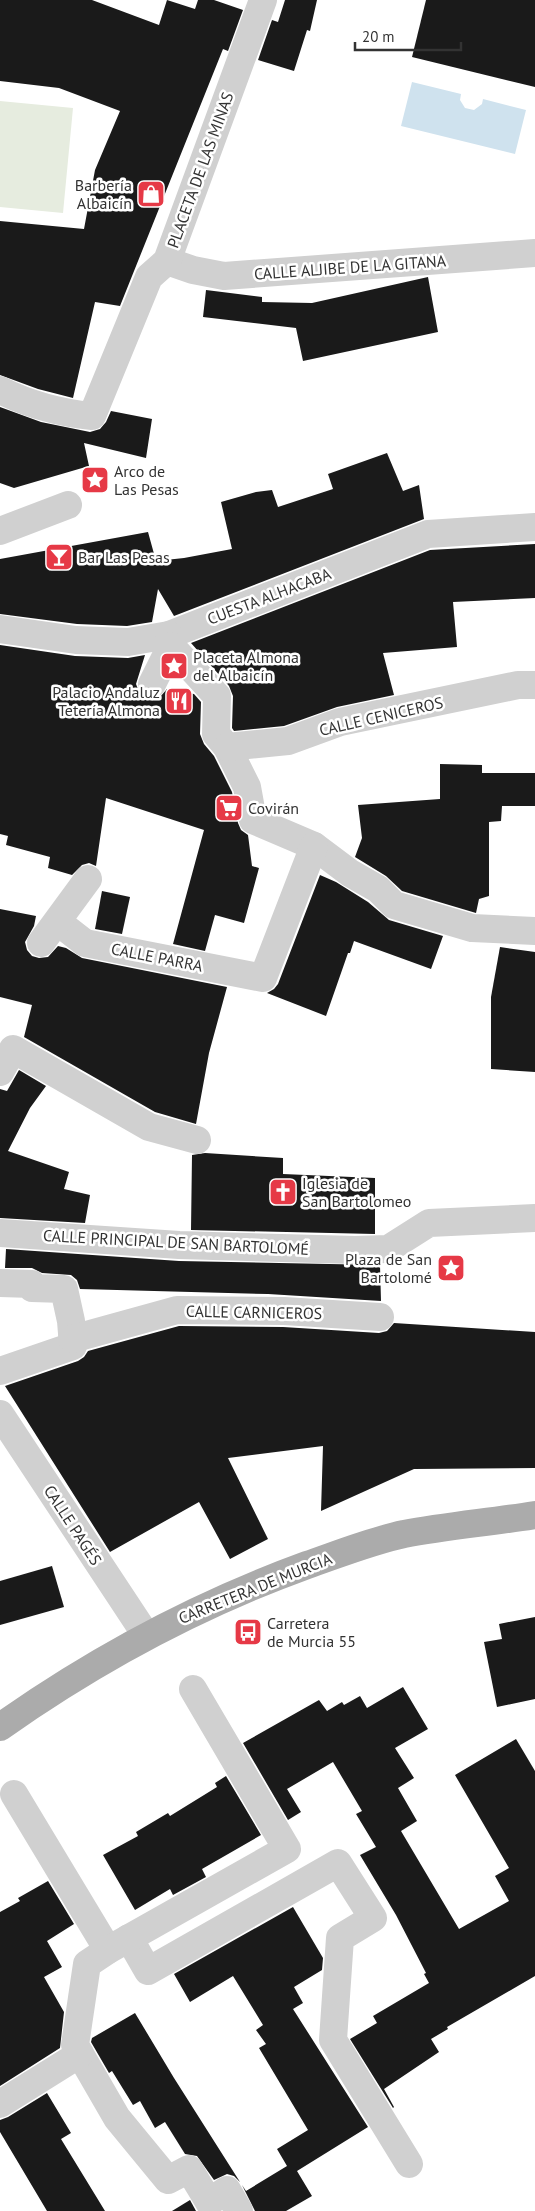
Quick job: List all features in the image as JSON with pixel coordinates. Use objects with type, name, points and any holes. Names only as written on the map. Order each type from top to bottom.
[{"type":"main road","name":"CARRETERA DE MURCIA","points":[[0,1727],[146,1635],[270,1579],[356,1547],[403,1534],[535,1515]]},
{"type":"street","name":"PLACETA DE LAS MINAS","points":[[0,390],[12,396],[71,414],[92,416],[149,277],[167,260],[264,0]]},
{"type":"street","name":"CALLE ALJIBE DE LA GITANA","points":[[167,260],[193,270],[224,276],[535,253]]},
{"type":"street","points":[[0,531],[68,505]]},
{"type":"street","name":"CUESTA ALHACABA","points":[[0,629],[76,640],[128,642],[170,640],[428,534],[535,527]]},
{"type":"street","points":[[152,684],[170,640],[217,696],[216,734],[227,747],[246,787],[253,820],[314,846],[350,873],[378,888],[394,905],[472,928],[535,930]]},
{"type":"street","name":"CALLE CENICEROS","points":[[227,747],[288,741],[340,722],[518,685],[535,684]]},
{"type":"street","name":"CALLE PARRA","points":[[58,922],[84,944],[264,978],[314,846]]},
{"type":"street","points":[[41,943],[88,879]]},
{"type":"street","points":[[0,1072],[13,1049],[149,1127],[197,1140]]},
{"type":"street","name":"CALLE PRINCIPAL DE SAN BARTOLOMÉ","points":[[0,1233],[179,1245],[353,1250],[388,1248],[429,1223],[535,1218]]},
{"type":"street","points":[[0,1283],[32,1284],[32,1288],[64,1289],[73,1346],[0,1371]]},
{"type":"street","name":"CALLE CARNICEROS","points":[[72,1339],[177,1310],[284,1311],[380,1317]]},
{"type":"street","name":"CALLE PAGÉS","points":[[0,1414],[146,1635]]},
{"type":"street","points":[[193,1689],[287,1849],[118,1944],[87,1964],[75,2045],[117,2118],[168,2180],[189,2168],[209,2202],[227,2190],[239,2211]]},
{"type":"street","points":[[14,1794],[118,1944],[148,1970],[338,1863],[373,1918],[340,1938],[333,2040],[409,2164]]},
{"type":"street","points":[[0,2104],[80,2054]]},
{"type":"shaded area","points":[[0,101],[73,108],[63,213],[0,207]]},
{"type":"water","points":[[412,82],[461,94],[460,100],[465,108],[474,110],[482,104],[483,99],[526,110],[515,154],[401,126]]},
{"type":"building","points":[[0,0],[92,0],[159,25],[167,0],[195,9],[198,0],[214,0],[243,10],[228,51],[223,49],[120,306],[95,302],[73,398],[38,389],[0,375],[0,221],[84,229],[95,170],[120,111],[59,88],[0,81]]},
{"type":"building","points":[[285,0],[317,0],[310,31],[307,30],[294,71],[258,60],[272,20],[278,22]]},
{"type":"building","points":[[426,0],[535,0],[535,87],[412,57]]},
{"type":"building","points":[[428,277],[438,332],[303,361],[296,328],[203,317],[206,290],[262,297],[262,302],[312,303]]},
{"type":"building","points":[[0,407],[41,422],[90,432],[100,429],[111,411],[152,419],[146,458],[84,443],[89,466],[14,488],[0,483]]},
{"type":"building","points":[[387,453],[403,491],[419,485],[424,519],[174,616],[158,589],[152,622],[127,626],[77,624],[0,614],[0,559],[148,532],[156,561],[232,549],[221,502],[256,492],[272,490],[278,507],[333,489],[328,474]]},
{"type":"building","points":[[535,544],[535,598],[453,602],[457,647],[383,653],[394,695],[337,707],[284,726],[234,731],[232,728],[233,696],[229,686],[191,643],[430,550]]},
{"type":"building","points":[[0,645],[75,656],[128,658],[145,655],[136,684],[139,692],[145,698],[152,700],[160,697],[167,689],[194,694],[201,702],[200,734],[204,744],[214,756],[232,792],[238,823],[241,830],[248,835],[252,866],[259,868],[244,923],[215,915],[205,951],[173,944],[204,830],[106,798],[96,866],[89,863],[82,865],[72,875],[48,868],[50,857],[6,845],[8,836],[0,834]]},
{"type":"building","points":[[440,764],[482,765],[482,773],[535,773],[535,806],[502,806],[501,821],[489,822],[489,896],[479,899],[476,913],[402,891],[386,876],[355,857],[362,838],[358,805],[440,799]]},
{"type":"building","points":[[320,875],[336,882],[368,902],[389,920],[443,936],[431,969],[354,941],[326,1016],[267,993],[278,984]]},
{"type":"building","points":[[102,891],[130,897],[122,934],[95,929]]},
{"type":"building","points":[[0,909],[36,916],[34,926],[25,942],[27,950],[32,956],[39,958],[48,957],[58,946],[66,948],[82,958],[227,987],[209,1053],[196,1124],[155,1112],[24,1037],[32,1005],[0,997]]},
{"type":"building","points":[[500,947],[535,952],[535,1072],[491,1069],[491,997]]},
{"type":"building","points":[[19,1070],[46,1086],[30,1108],[8,1151],[69,1172],[64,1189],[90,1195],[85,1223],[0,1218],[0,1089],[7,1091]]},
{"type":"building","name":"Iglesia de San Bartolomeo","points":[[205,1153],[283,1158],[283,1174],[375,1178],[375,1234],[191,1230],[192,1155]]},
{"type":"building","points":[[6,1249],[179,1261],[380,1265],[381,1301],[268,1294],[80,1289],[77,1280],[71,1275],[42,1273],[32,1268],[5,1268]]},
{"type":"building","points":[[394,1323],[535,1332],[535,1468],[414,1469],[321,1511],[323,1446],[228,1458],[268,1539],[230,1559],[199,1502],[110,1552],[5,1386],[78,1361],[88,1351],[179,1326],[283,1327],[379,1333],[387,1331]]},
{"type":"building","points":[[52,1566],[64,1607],[0,1625],[0,1581]]},
{"type":"building","points":[[535,1617],[535,1699],[497,1707],[484,1642],[502,1639],[499,1624]]},
{"type":"building","points":[[403,1687],[428,1729],[395,1748],[414,1778],[398,1788],[417,1821],[401,1831],[459,1929],[509,1901],[495,1876],[509,1868],[455,1775],[516,1739],[535,1771],[535,1976],[447,2027],[448,2029],[431,2039],[439,2052],[384,2089],[393,2108],[350,2039],[377,2023],[373,2016],[429,1983],[424,1974],[426,1973],[396,1915],[360,1855],[376,1847],[356,1814],[362,1811],[333,1762],[287,1789],[301,1812],[288,1820],[243,1743],[319,1700],[327,1711],[342,1702],[344,1705],[360,1696],[367,1708]]},
{"type":"building","points":[[226,1776],[261,1835],[202,1869],[206,1877],[173,1895],[170,1889],[135,1910],[103,1855],[138,1836],[136,1832],[168,1813],[170,1816],[217,1787],[215,1783]]},
{"type":"building","points":[[48,1881],[74,1924],[47,1941],[62,1967],[44,1977],[64,2012],[60,2048],[0,2086],[0,1912],[20,1901],[18,1898]]},
{"type":"building","points":[[293,1907],[323,1958],[322,1970],[294,1987],[303,2003],[293,2009],[368,2127],[297,2171],[312,2196],[286,2211],[255,2211],[242,2185],[246,2191],[287,2166],[277,2149],[308,2130],[259,2048],[266,2044],[256,2030],[263,2025],[233,1976],[190,2002],[174,1974]]},
{"type":"building","points":[[135,2013],[240,2182],[234,2176],[227,2174],[214,2180],[197,2156],[185,2154],[165,2122],[155,2128],[140,2101],[133,2105],[112,2071],[109,2073],[91,2042],[92,2038]]},
{"type":"building","points":[[47,2093],[71,2133],[61,2139],[105,2211],[47,2211],[0,2132],[0,2120]]},
{"type":"building","points":[[190,2200],[196,2211],[172,2211]]},
{"type":"place","name":"Barbería Albaicín","points":[[151,194]]},
{"type":"place","name":"Arco de Las Pesas","points":[[95,480]]},
{"type":"place","name":"Bar Las Pesas","points":[[59,557]]},
{"type":"place","name":"Placeta Almona del Albaicín","points":[[174,666]]},
{"type":"place","name":"Palacio Andaluz Tetería Almona","points":[[179,701]]},
{"type":"place","name":"Covirán","points":[[229,808]]},
{"type":"place","name":"Iglesia de San Bartolomeo","points":[[283,1192]]},
{"type":"place","name":"Plaza de San Bartolomé","points":[[451,1268]]},
{"type":"place","name":"Carretera de Murcia 55","points":[[248,1632]]}]
